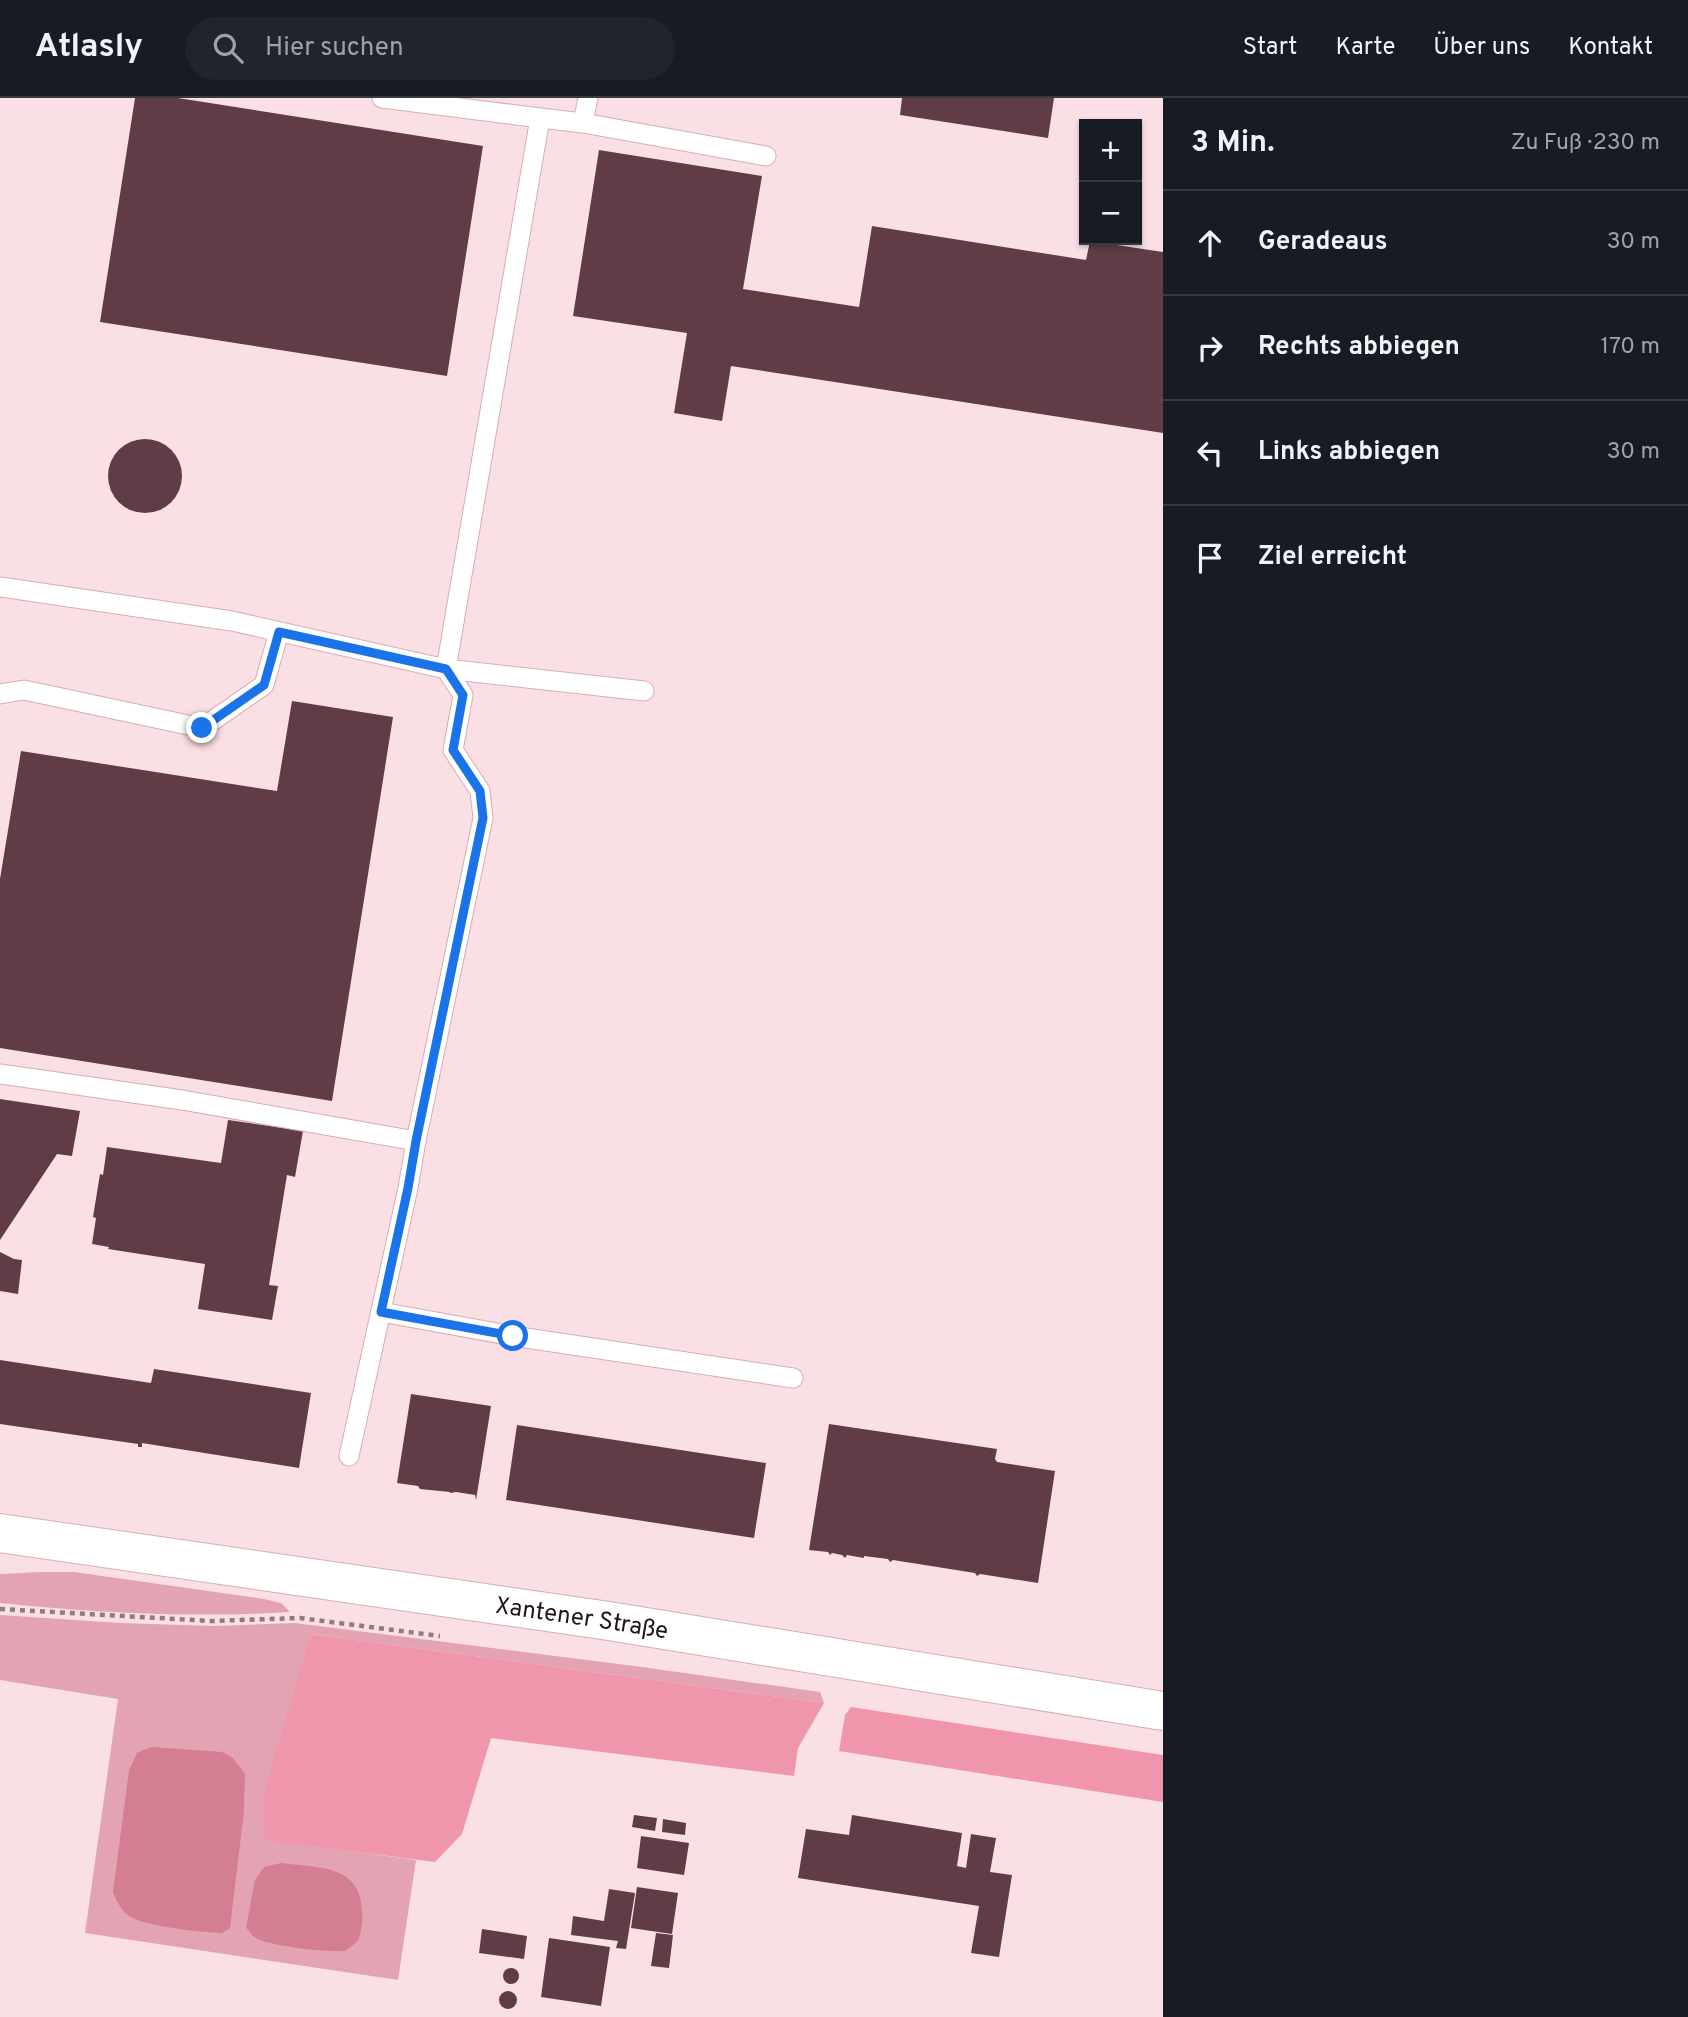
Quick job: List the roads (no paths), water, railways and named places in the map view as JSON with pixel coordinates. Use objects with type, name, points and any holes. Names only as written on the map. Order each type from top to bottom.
[{"type":"main road","name":"Xantener Straße","points":[[0,1532],[609,1621],[1163,1711]]},
{"type":"lane","points":[[382,98],[583,123],[766,156]]},
{"type":"lane","points":[[583,123],[588,98]]},
{"type":"lane","points":[[349,1456],[408,1188],[483,818],[480,791],[453,750],[463,695],[446,669],[540,118]]},
{"type":"lane","points":[[0,587],[232,621],[446,669],[644,691]]},
{"type":"lane","points":[[0,694],[24,690],[202,728],[264,685],[279,632]]},
{"type":"lane","points":[[0,1074],[183,1100],[416,1141]]},
{"type":"lane","points":[[381,1312],[513,1336],[793,1378]]}]
